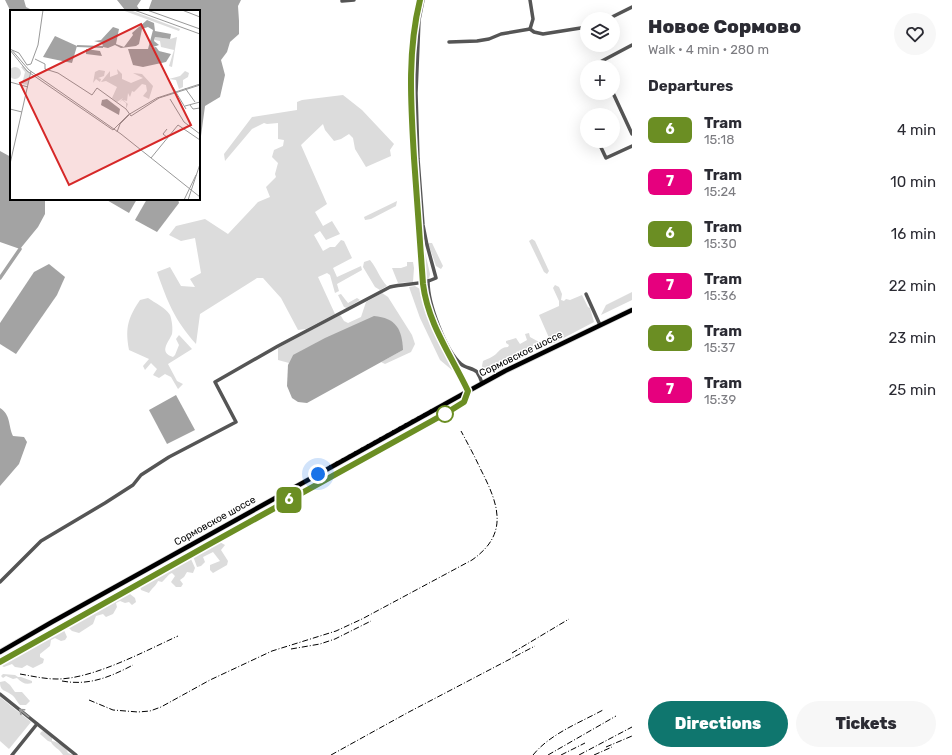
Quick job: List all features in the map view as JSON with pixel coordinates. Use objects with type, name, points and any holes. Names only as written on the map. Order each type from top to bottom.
[{"type":"main road","name":"Сормовское шоссе","points":[[0,652],[482,383],[632,310]]},
{"type":"street","points":[[342,1],[354,0]]},
{"type":"street","points":[[0,582],[41,541],[133,485],[141,475],[169,457],[236,422],[215,382],[278,346],[390,286],[406,283],[428,282],[436,278],[426,245],[424,232],[418,159],[416,94],[419,20],[422,0]]},
{"type":"street","points":[[530,0],[533,19],[530,29]]},
{"type":"street","points":[[620,13],[632,7]]},
{"type":"street","points":[[449,42],[490,39],[501,34],[530,29],[538,34],[543,34],[580,28]]},
{"type":"street","points":[[604,60],[632,45]]},
{"type":"street","points":[[616,100],[632,134]]},
{"type":"street","points":[[601,148],[606,158],[632,146]]},
{"type":"street","points":[[428,282],[428,292],[436,320],[450,350],[461,364],[477,372],[482,383]]},
{"type":"street","points":[[586,294],[600,325]]},
{"type":"street","points":[[0,694],[76,755]]},
{"type":"street","points":[[12,755],[37,724]]},
{"type":"shaded area","points":[[5,0],[24,0],[26,7],[32,10],[10,10]]},
{"type":"shaded area","points":[[117,0],[141,0],[137,6],[139,10],[125,10]]},
{"type":"shaded area","points":[[152,0],[241,0],[238,6],[239,34],[230,42],[227,52],[221,60],[225,75],[220,97],[205,106],[200,136],[200,10],[148,10]]},
{"type":"shaded area","points":[[343,95],[362,110],[394,144],[390,150],[391,156],[366,167],[355,149],[353,138],[349,134],[334,141],[325,130],[323,124],[301,145],[327,204],[315,212],[323,226],[332,221],[340,234],[326,240],[320,231],[314,235],[323,251],[330,247],[335,247],[341,240],[344,241],[352,258],[333,268],[337,277],[361,266],[362,270],[337,284],[339,291],[335,293],[330,275],[327,273],[318,277],[335,314],[306,329],[298,330],[281,298],[263,278],[257,278],[200,314],[196,344],[182,327],[172,310],[157,272],[170,267],[181,286],[195,287],[190,279],[201,273],[195,238],[181,241],[169,235],[176,226],[205,219],[228,234],[258,202],[270,197],[266,187],[276,177],[275,174],[278,163],[272,157],[274,150],[283,146],[284,140],[278,139],[278,123],[264,123],[252,129],[225,161],[224,154],[252,117],[297,110],[297,102],[302,100]]},
{"type":"shaded area","points":[[0,151],[10,156],[10,200],[45,200],[45,214],[38,227],[20,249],[0,242]]},
{"type":"shaded area","points":[[416,185],[418,185],[423,243],[430,274],[429,279],[426,281],[421,280],[415,198],[417,196]]},
{"type":"shaded area","points":[[107,200],[136,200],[129,213]]},
{"type":"shaded area","points":[[146,200],[178,200],[179,203],[157,232],[135,220]]},
{"type":"shaded area","points":[[397,201],[396,206],[371,219],[365,220],[364,217]]},
{"type":"shaded area","points":[[532,239],[535,241],[549,271],[547,274],[544,272],[529,241]]},
{"type":"shaded area","points":[[428,243],[432,243],[443,266],[441,269],[436,266]]},
{"type":"shaded area","points":[[370,260],[387,286],[380,290],[375,287],[363,267],[364,262]]},
{"type":"shaded area","points":[[407,262],[413,262],[413,282],[398,283],[392,268],[407,266]]},
{"type":"shaded area","points":[[49,264],[65,277],[57,295],[16,354],[0,344],[0,323],[34,272]]},
{"type":"shaded area","points":[[555,285],[559,287],[562,294],[561,300],[570,300],[582,295],[590,308],[594,322],[554,343],[550,340],[539,315],[559,306],[559,301],[553,288]]},
{"type":"shaded area","points":[[415,286],[420,289],[425,306],[430,307],[447,345],[460,367],[452,370],[440,360],[420,318],[409,287]]},
{"type":"shaded area","points":[[632,292],[632,300],[601,315],[606,305]]},
{"type":"shaded area","points":[[382,293],[388,297],[412,335],[415,344],[411,352],[385,364],[381,362],[403,350],[293,355],[289,363],[278,360],[278,348],[340,315],[344,321],[348,323],[361,317],[366,302]]},
{"type":"shaded area","points":[[341,294],[348,303],[357,298],[360,300],[347,308],[344,307],[338,295]]},
{"type":"shaded area","points":[[148,298],[160,305],[171,317],[172,334],[165,350],[166,352],[173,357],[175,355],[179,345],[176,339],[179,335],[192,349],[168,364],[177,381],[183,384],[178,389],[171,377],[165,374],[159,378],[153,375],[157,369],[151,363],[145,370],[143,366],[149,359],[129,350],[127,335],[128,323],[140,300]]},
{"type":"shaded area","points":[[374,316],[382,317],[393,322],[401,336],[403,350],[307,403],[298,402],[292,398],[287,386],[288,365],[293,355],[325,338]]},
{"type":"shaded area","points":[[529,333],[530,337],[539,342],[538,345],[535,345],[525,351],[523,356],[512,362],[509,361],[503,363],[499,370],[494,370],[489,374],[484,371],[482,366],[483,361],[493,356],[503,348],[508,347],[509,345],[506,341],[516,338],[520,344],[527,340],[525,334]]},
{"type":"shaded area","points":[[176,395],[195,430],[167,444],[149,410]]},
{"type":"shaded area","points":[[0,408],[8,417],[13,436],[24,437],[27,442],[19,464],[0,486]]},
{"type":"shaded area","points":[[218,541],[225,545],[221,550],[228,561],[227,565],[213,573],[210,570],[210,565],[220,561],[213,552],[203,557],[205,562],[201,566],[197,567],[193,556],[196,552],[206,545],[209,546]]},
{"type":"shaded area","points":[[187,557],[191,559],[195,568],[193,573],[187,572],[180,580],[183,584],[181,587],[176,587],[171,582],[175,576],[172,573],[162,582],[158,581],[149,593],[141,590],[140,586],[144,580]]},
{"type":"shaded area","points":[[138,583],[140,584],[137,588],[131,591],[130,594],[135,598],[136,602],[132,605],[129,602],[125,603],[120,601],[116,603],[117,607],[113,614],[106,617],[103,614],[96,616],[93,624],[79,633],[72,631],[66,625],[100,605],[103,607],[113,601],[114,596]]},
{"type":"shaded area","points":[[60,627],[63,628],[67,637],[65,640],[61,641],[55,638],[51,640],[50,646],[40,654],[40,657],[44,659],[43,663],[33,668],[27,665],[22,668],[15,667],[12,664],[4,667],[0,665],[0,661]]},
{"type":"shaded area","points":[[3,674],[15,675],[32,681],[32,683],[26,684],[17,678],[13,679],[6,676],[3,678],[1,676]]},
{"type":"shaded area","points":[[5,681],[15,692],[22,692],[30,701],[26,705],[20,705],[10,693],[1,688],[0,682]]},
{"type":"shaded area","points":[[0,697],[31,722],[9,749],[0,741]]},
{"type":"shaded area","points":[[43,731],[52,737],[52,741],[62,745],[68,753],[74,755],[63,755],[51,742],[40,734]]},
{"type":"waterway","points":[[0,278],[20,249]]},
{"type":"tram line","points":[[0,662],[446,414],[464,402],[468,391],[429,313],[423,284],[412,121],[411,80],[413,40],[420,0]]},
{"type":"tram line","name":"6","points":[[0,662],[464,402],[468,391],[442,344],[432,322],[423,284],[412,124],[411,83],[414,22],[420,0]]},
{"type":"railway","points":[[89,700],[113,710],[138,712],[150,711],[161,707],[210,680],[272,651],[336,631],[362,619],[472,560],[484,550],[492,540],[496,529],[497,518],[496,507],[492,495],[474,455],[461,431]]},
{"type":"railway","points":[[512,653],[569,619]]},
{"type":"railway","points":[[291,649],[320,644],[335,639],[371,621]]},
{"type":"railway","points":[[20,674],[43,678],[71,678],[119,663],[178,636]]},
{"type":"railway","points":[[331,755],[407,713],[535,646]]},
{"type":"railway","points":[[62,681],[81,682],[108,677],[133,665]]},
{"type":"railway","points":[[533,755],[556,735],[603,710]]},
{"type":"railway","points":[[548,755],[616,716]]},
{"type":"railway","points":[[579,755],[632,727]]},
{"type":"railway","points":[[606,747],[632,736]]},
{"type":"railway","points":[[561,755],[585,743]]},
{"type":"railway","points":[[594,755],[612,747]]},
{"type":"route","points":[[318,474],[437,408],[445,414]]}]
